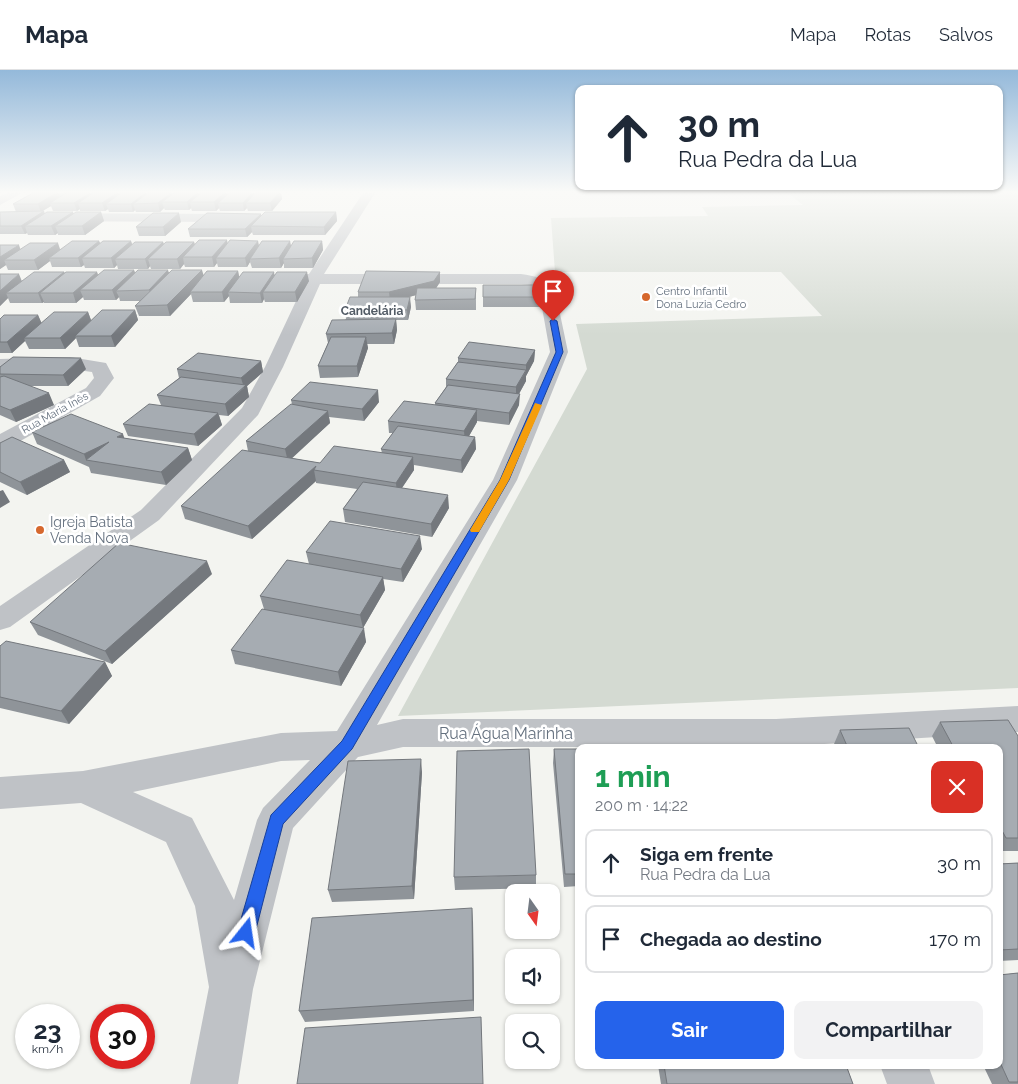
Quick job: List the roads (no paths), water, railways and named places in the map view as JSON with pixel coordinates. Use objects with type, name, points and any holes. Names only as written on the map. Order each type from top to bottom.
[{"type":"street","points":[[0,620],[150,515],[251,411],[274,367],[314,279],[335,240]]},
{"type":"street","points":[[214,1084],[231,989],[276,820],[347,745],[504,480],[542,396],[559,352],[547,290],[544,285],[534,281],[521,279],[256,279]]},
{"type":"street","name":"Rua Maria Inês","points":[[0,365],[70,363],[99,367],[104,378],[93,392],[0,443]]},
{"type":"street","name":"Rua Água Marinha","points":[[0,793],[83,787],[281,747],[347,745],[403,733],[779,740],[1018,719]]},
{"type":"street","points":[[83,787],[179,830],[215,904],[231,989]]},
{"type":"street","points":[[905,1069],[911,1084]]},
{"type":"place","name":"Centro Infantil Dona Luzia Cedro","points":[[646,297]]},
{"type":"place","name":"Igreja Batista Venda Nova","points":[[40,530]]},
{"type":"district","name":"Candelária","points":[[372,311]]}]
